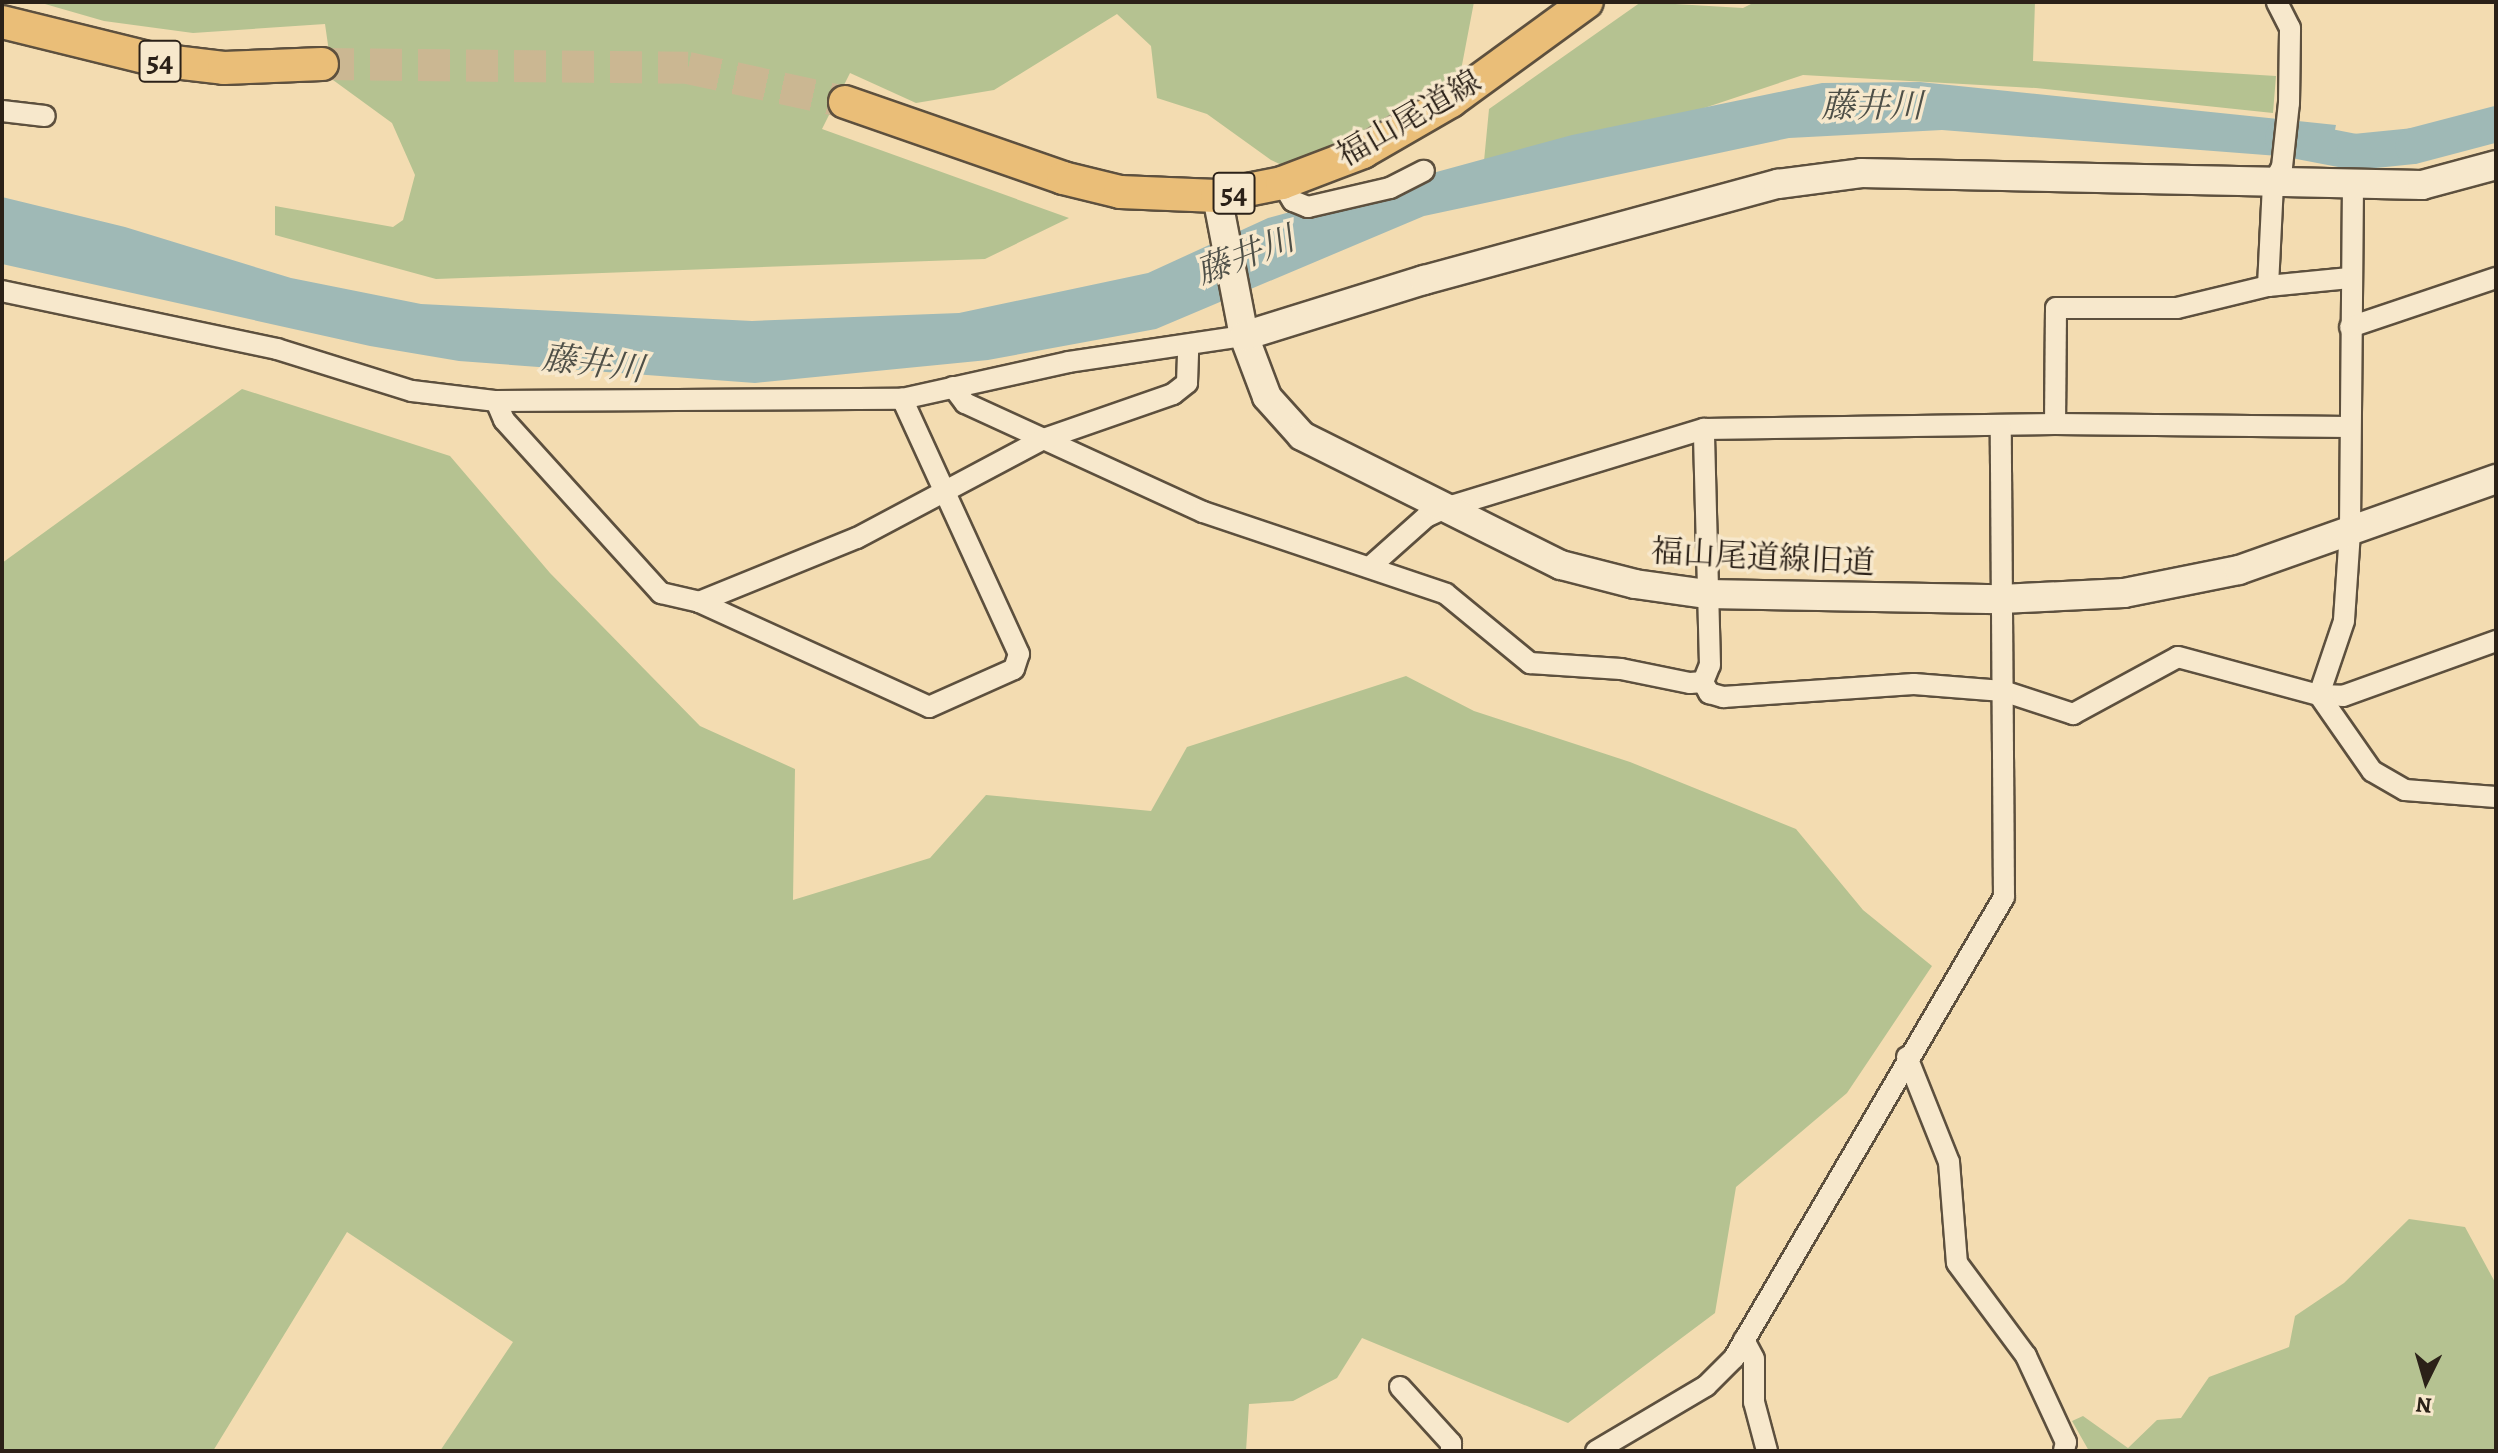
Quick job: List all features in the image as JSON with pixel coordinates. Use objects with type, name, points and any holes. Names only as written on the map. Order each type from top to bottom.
[{"type":"main road","name":"福山尾道線","points":[[845,102],[1063,178],[1219,210],[1363,152],[1451,101],[1579,4]]},
{"type":"main road","name":"54","points":[[2,22],[95,49],[157,60],[224,68],[322,64]]},
{"type":"street","points":[[2268,286],[2277,175],[2289,103],[2290,28],[2277,2]]},
{"type":"street","points":[[2,111],[45,116]]},
{"type":"street","points":[[2,291],[277,349],[412,391],[496,401],[902,399],[1069,362],[1188,346],[1241,324],[1424,280],[1778,184],[1861,173],[2277,175],[2353,184],[2422,185],[2496,165]]},
{"type":"street","points":[[1282,183],[1293,201],[1308,207],[1390,188],[1424,171]]},
{"type":"street","points":[[2319,695],[2344,621],[2350,532],[2353,184]]},
{"type":"street","name":"福山尾道線旧道","points":[[1219,210],[1241,324],[1267,397],[1302,436],[1561,565],[1635,584],[1707,594],[2001,599],[2124,593],[2239,570],[2496,479]]},
{"type":"street","points":[[2055,424],[2056,308],[2177,308],[2268,286],[2350,278]]},
{"type":"street","points":[[2350,327],[2496,278]]},
{"type":"street","points":[[699,602],[857,538],[1041,440],[1173,394],[1187,383],[1188,346]]},
{"type":"street","points":[[953,387],[965,403],[1203,512],[1371,566],[1446,594],[1530,663],[1703,682]]},
{"type":"street","points":[[496,401],[504,420],[661,593],[699,602],[929,707],[1014,669],[1019,654],[902,399]]},
{"type":"street","points":[[1371,566],[1426,517],[1445,508],[1704,429],[2055,424],[2349,427]]},
{"type":"street","points":[[1596,1451],[1706,1386],[1744,1340],[1907,1057],[2004,897],[2001,426]]},
{"type":"street","points":[[1703,682],[1710,665],[1704,429]]},
{"type":"street","points":[[1703,682],[1709,693],[1723,697],[1914,684],[2003,691],[2073,714],[2178,657],[2319,695],[2343,696],[2496,641]]},
{"type":"street","points":[[2319,695],[2372,771],[2383,778],[2405,790],[2496,797]]},
{"type":"street","points":[[1907,1057],[1949,1162],[1957,1263],[2026,1356],[2066,1442],[2064,1451]]},
{"type":"street","points":[[1744,1340],[1754,1359],[1754,1402],[1767,1451]]},
{"type":"street","points":[[1400,1387],[1451,1443],[1451,1451]]},
{"type":"green space","points":[[38,2],[1474,2],[1458,86],[1318,182],[1271,160],[1207,114],[1157,98],[1151,46],[1117,14],[994,90],[916,103],[850,73],[822,129],[1069,218],[985,259],[436,279],[275,235],[275,206],[393,227],[403,220],[415,175],[392,123],[333,80],[325,24],[193,33],[104,21]]},
{"type":"green space","points":[[1641,2],[1743,8],[1755,2],[2035,2],[2033,61],[2276,76],[2273,113],[2036,88],[1803,75],[1482,182],[1489,109]]},
{"type":"green space","points":[[242,389],[450,456],[550,573],[700,726],[795,769],[793,900],[930,858],[986,795],[1151,811],[1187,747],[1406,676],[1474,711],[1630,762],[1796,829],[1863,910],[1932,966],[1847,1093],[1736,1187],[1715,1313],[1568,1423],[1362,1338],[1337,1378],[1293,1401],[1249,1404],[1246,1451],[440,1451],[513,1342],[347,1232],[213,1451],[2,1451],[2,563]]},
{"type":"green space","points":[[2409,1219],[2465,1227],[2496,1284],[2496,1451],[2089,1451],[2072,1421],[2083,1416],[2128,1448],[2157,1420],[2181,1418],[2209,1377],[2289,1347],[2295,1316],[2344,1283]]},
{"type":"water","points":[[1920,82],[2336,125],[2329,160],[1942,130],[1789,138],[1424,216],[1156,329],[988,360],[755,383],[459,361],[370,346],[2,264],[2,197],[125,227],[291,278],[421,304],[752,321],[959,313],[1148,273],[1268,218],[1572,135],[1822,83]]},
{"type":"waterway","name":"藤井川","points":[[2283,138],[2355,152],[2413,146],[2496,124]]},
{"type":"tunnel","points":[[322,64],[688,68],[845,102]]}]
